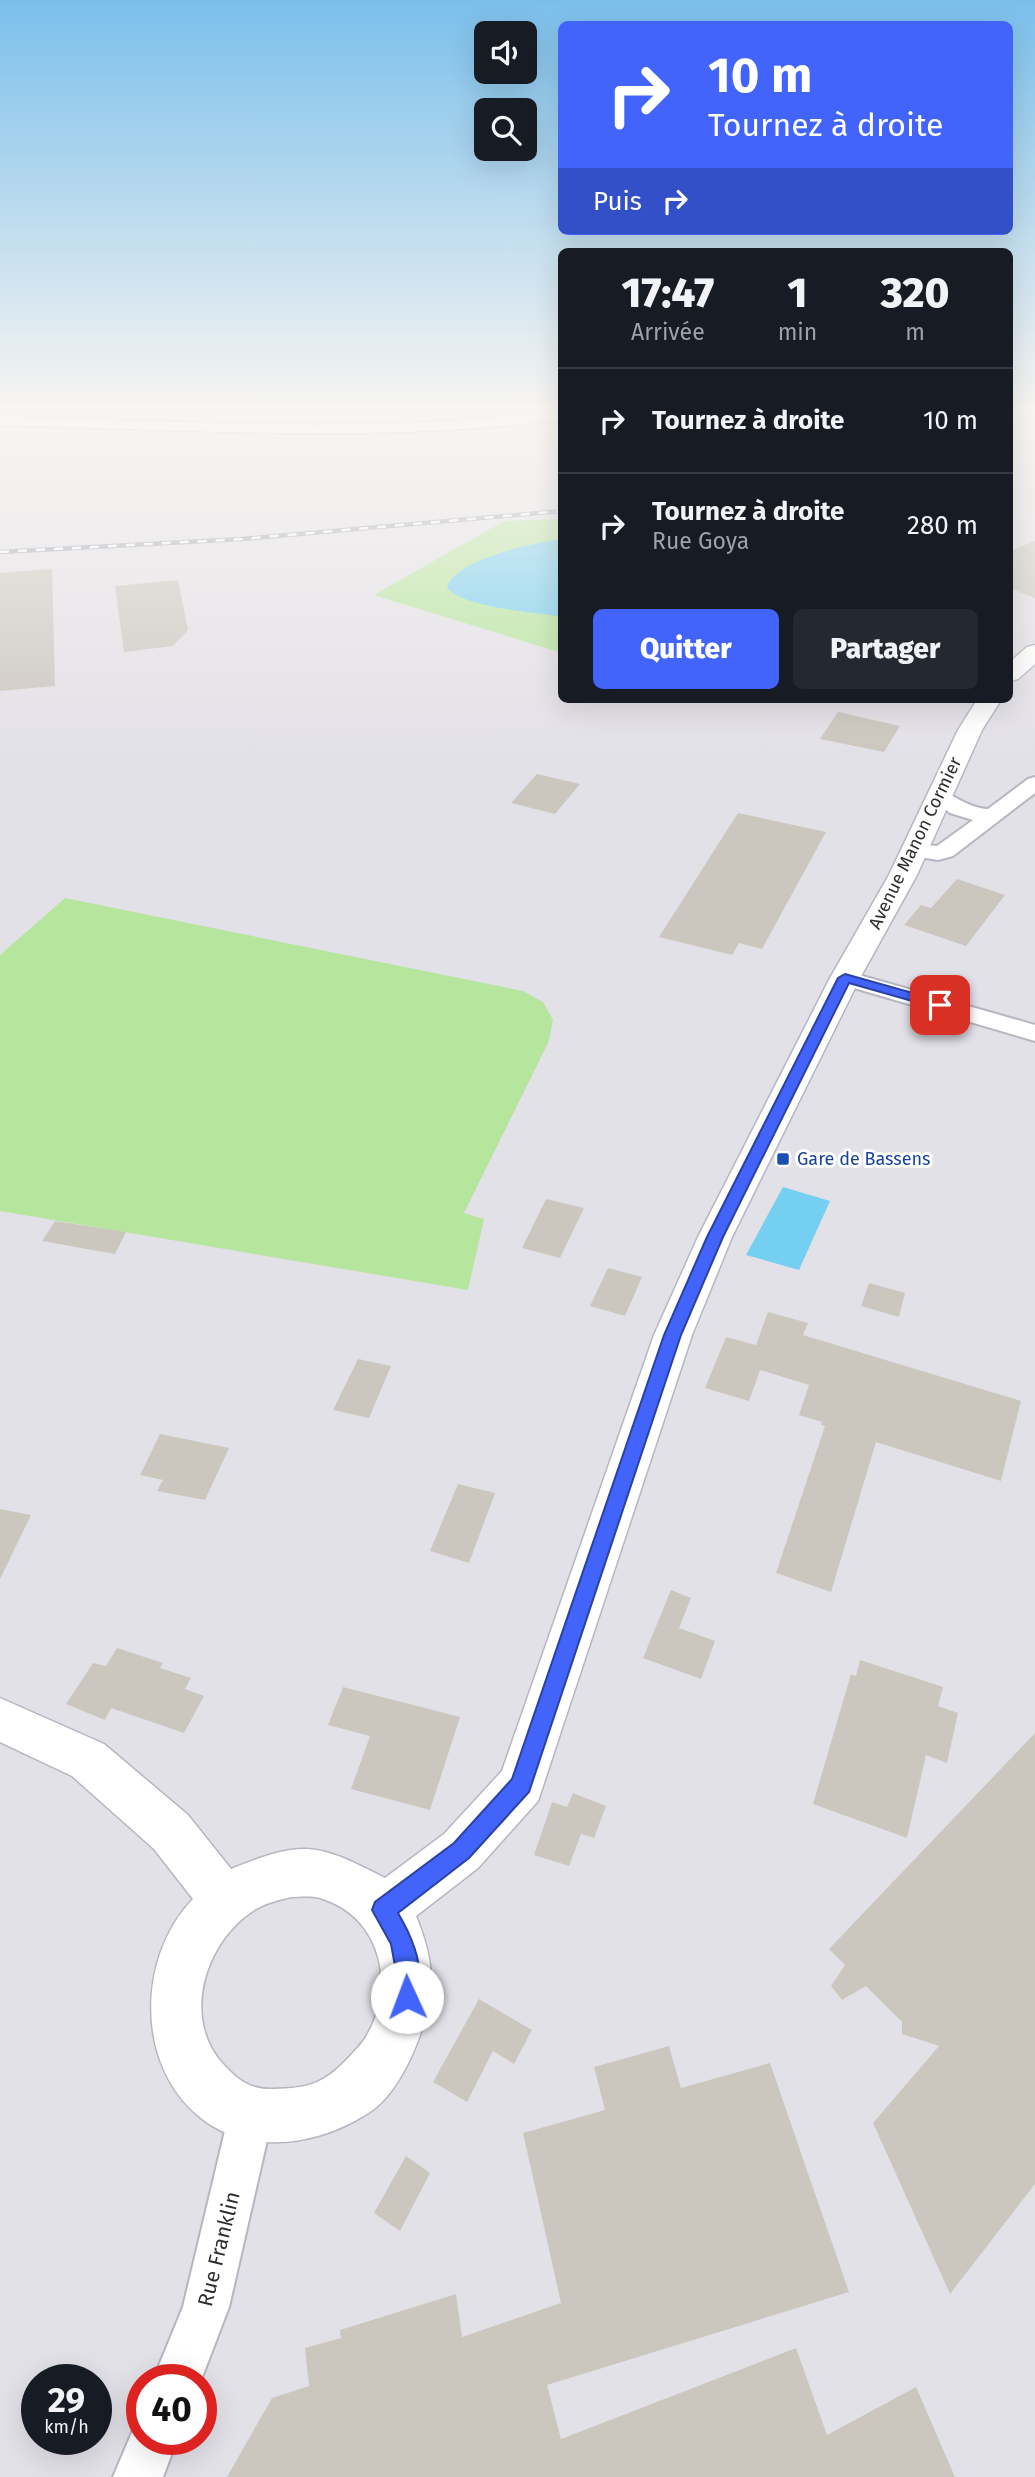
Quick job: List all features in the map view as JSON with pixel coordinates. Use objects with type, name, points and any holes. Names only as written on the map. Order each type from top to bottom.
[{"type":"street","points":[[1013,671],[1035,652]]},
{"type":"street","name":"Avenue Manon Cormier","points":[[383,1910],[461,1850],[521,1785],[673,1335],[715,1237],[845,978],[915,850],[970,730],[987,703]]},
{"type":"street","points":[[915,850],[938,854],[945,851],[1035,783]]},
{"type":"street","points":[[939,796],[952,808],[965,814],[992,816]]},
{"type":"street","points":[[845,978],[1035,1032]]},
{"type":"street","points":[[0,1719],[88,1760],[171,1832],[225,1901]]},
{"type":"street","points":[[291,1872],[326,1874],[358,1887],[383,1910],[401,1941],[409,1977],[404,2017],[388,2054],[362,2085],[327,2108],[289,2118],[251,2114],[218,2098],[193,2071],[178,2038],[174,2000],[181,1963],[199,1929],[225,1901],[257,1881],[291,1872]]},
{"type":"street","name":"Rue Franklin","points":[[183,2364],[206,2307],[251,2114]]},
{"type":"street","points":[[138,2477],[147,2455]]},
{"type":"shaded area","points":[[0,525],[558,525],[558,703],[1013,703],[1013,525],[1035,525],[1035,2477],[0,2477]]},
{"type":"green space","points":[[498,525],[558,525],[558,652],[374,595]]},
{"type":"green space","points":[[65,898],[523,991],[543,1002],[553,1020],[549,1041],[464,1213],[484,1219],[468,1290],[0,1211],[0,955]]},
{"type":"water","points":[[558,540],[558,616],[485,605],[470,601],[447,588],[453,578],[479,561],[534,544]]},
{"type":"water","points":[[783,1187],[830,1201],[799,1270],[746,1255]]},
{"type":"building","points":[[1035,541],[1035,598],[1013,589],[1013,550]]},
{"type":"building","points":[[52,569],[55,686],[0,691],[0,573]]},
{"type":"building","points":[[178,580],[188,630],[173,646],[124,652],[115,586]]},
{"type":"building","points":[[838,712],[900,726],[884,752],[820,739]]},
{"type":"building","points":[[537,774],[580,784],[555,814],[511,803]]},
{"type":"building","points":[[738,813],[826,832],[762,949],[739,943],[732,955],[659,937]]},
{"type":"building","points":[[957,879],[1005,895],[966,946],[904,925],[921,905],[931,908]]},
{"type":"building","points":[[546,1199],[584,1208],[560,1258],[522,1248]]},
{"type":"building","points":[[55,1221],[126,1232],[115,1254],[42,1241]]},
{"type":"building","points":[[608,1268],[642,1277],[625,1316],[590,1306]]},
{"type":"building","points":[[869,1283],[905,1293],[899,1317],[861,1306]]},
{"type":"building","points":[[768,1312],[808,1323],[803,1335],[1021,1401],[1001,1481],[876,1442],[831,1592],[776,1573],[825,1426],[821,1425],[822,1422],[799,1415],[809,1385],[760,1370],[749,1401],[705,1388],[726,1337],[756,1345]]},
{"type":"building","points":[[358,1359],[391,1366],[369,1418],[333,1410]]},
{"type":"building","points":[[160,1434],[229,1448],[205,1500],[157,1491],[163,1480],[140,1475]]},
{"type":"building","points":[[458,1484],[495,1493],[469,1563],[430,1551]]},
{"type":"building","points":[[0,1509],[31,1515],[0,1579]]},
{"type":"building","points":[[671,1590],[691,1598],[679,1628],[715,1641],[701,1679],[643,1658]]},
{"type":"building","points":[[117,1648],[163,1663],[160,1668],[191,1678],[185,1689],[204,1696],[184,1733],[111,1708],[105,1720],[66,1704],[93,1663],[106,1666]]},
{"type":"building","points":[[860,1660],[943,1687],[938,1706],[958,1713],[947,1763],[926,1755],[907,1838],[813,1804],[851,1674],[856,1676]]},
{"type":"building","points":[[343,1687],[460,1717],[430,1810],[351,1789],[370,1736],[328,1725]]},
{"type":"building","points":[[1035,1733],[1035,2184],[950,2294],[873,2123],[939,2046],[902,2034],[902,2022],[866,1986],[842,2000],[831,1986],[845,1965],[829,1949]]},
{"type":"building","points":[[573,1793],[606,1806],[594,1838],[581,1834],[569,1866],[534,1855],[552,1802],[567,1807]]},
{"type":"building","points":[[479,1999],[532,2030],[514,2064],[493,2051],[467,2102],[433,2082]]},
{"type":"building","points":[[669,2046],[681,2088],[770,2063],[849,2292],[547,2385],[561,2439],[796,2348],[827,2435],[916,2387],[955,2477],[227,2477],[272,2398],[309,2386],[305,2348],[341,2338],[340,2330],[456,2294],[462,2337],[561,2303],[523,2133],[605,2110],[594,2067]]},
{"type":"building","points":[[406,2156],[430,2173],[400,2231],[374,2213]]},
{"type":"railway","points":[[0,552],[242,539],[407,525]]},
{"type":"place","name":"Gare de Bassens","points":[[783,1159]]},
{"type":"route","points":[[407,1997],[409,1977],[401,1941],[383,1910],[461,1850],[521,1785],[673,1335],[715,1237],[845,978],[940,1005]]}]
